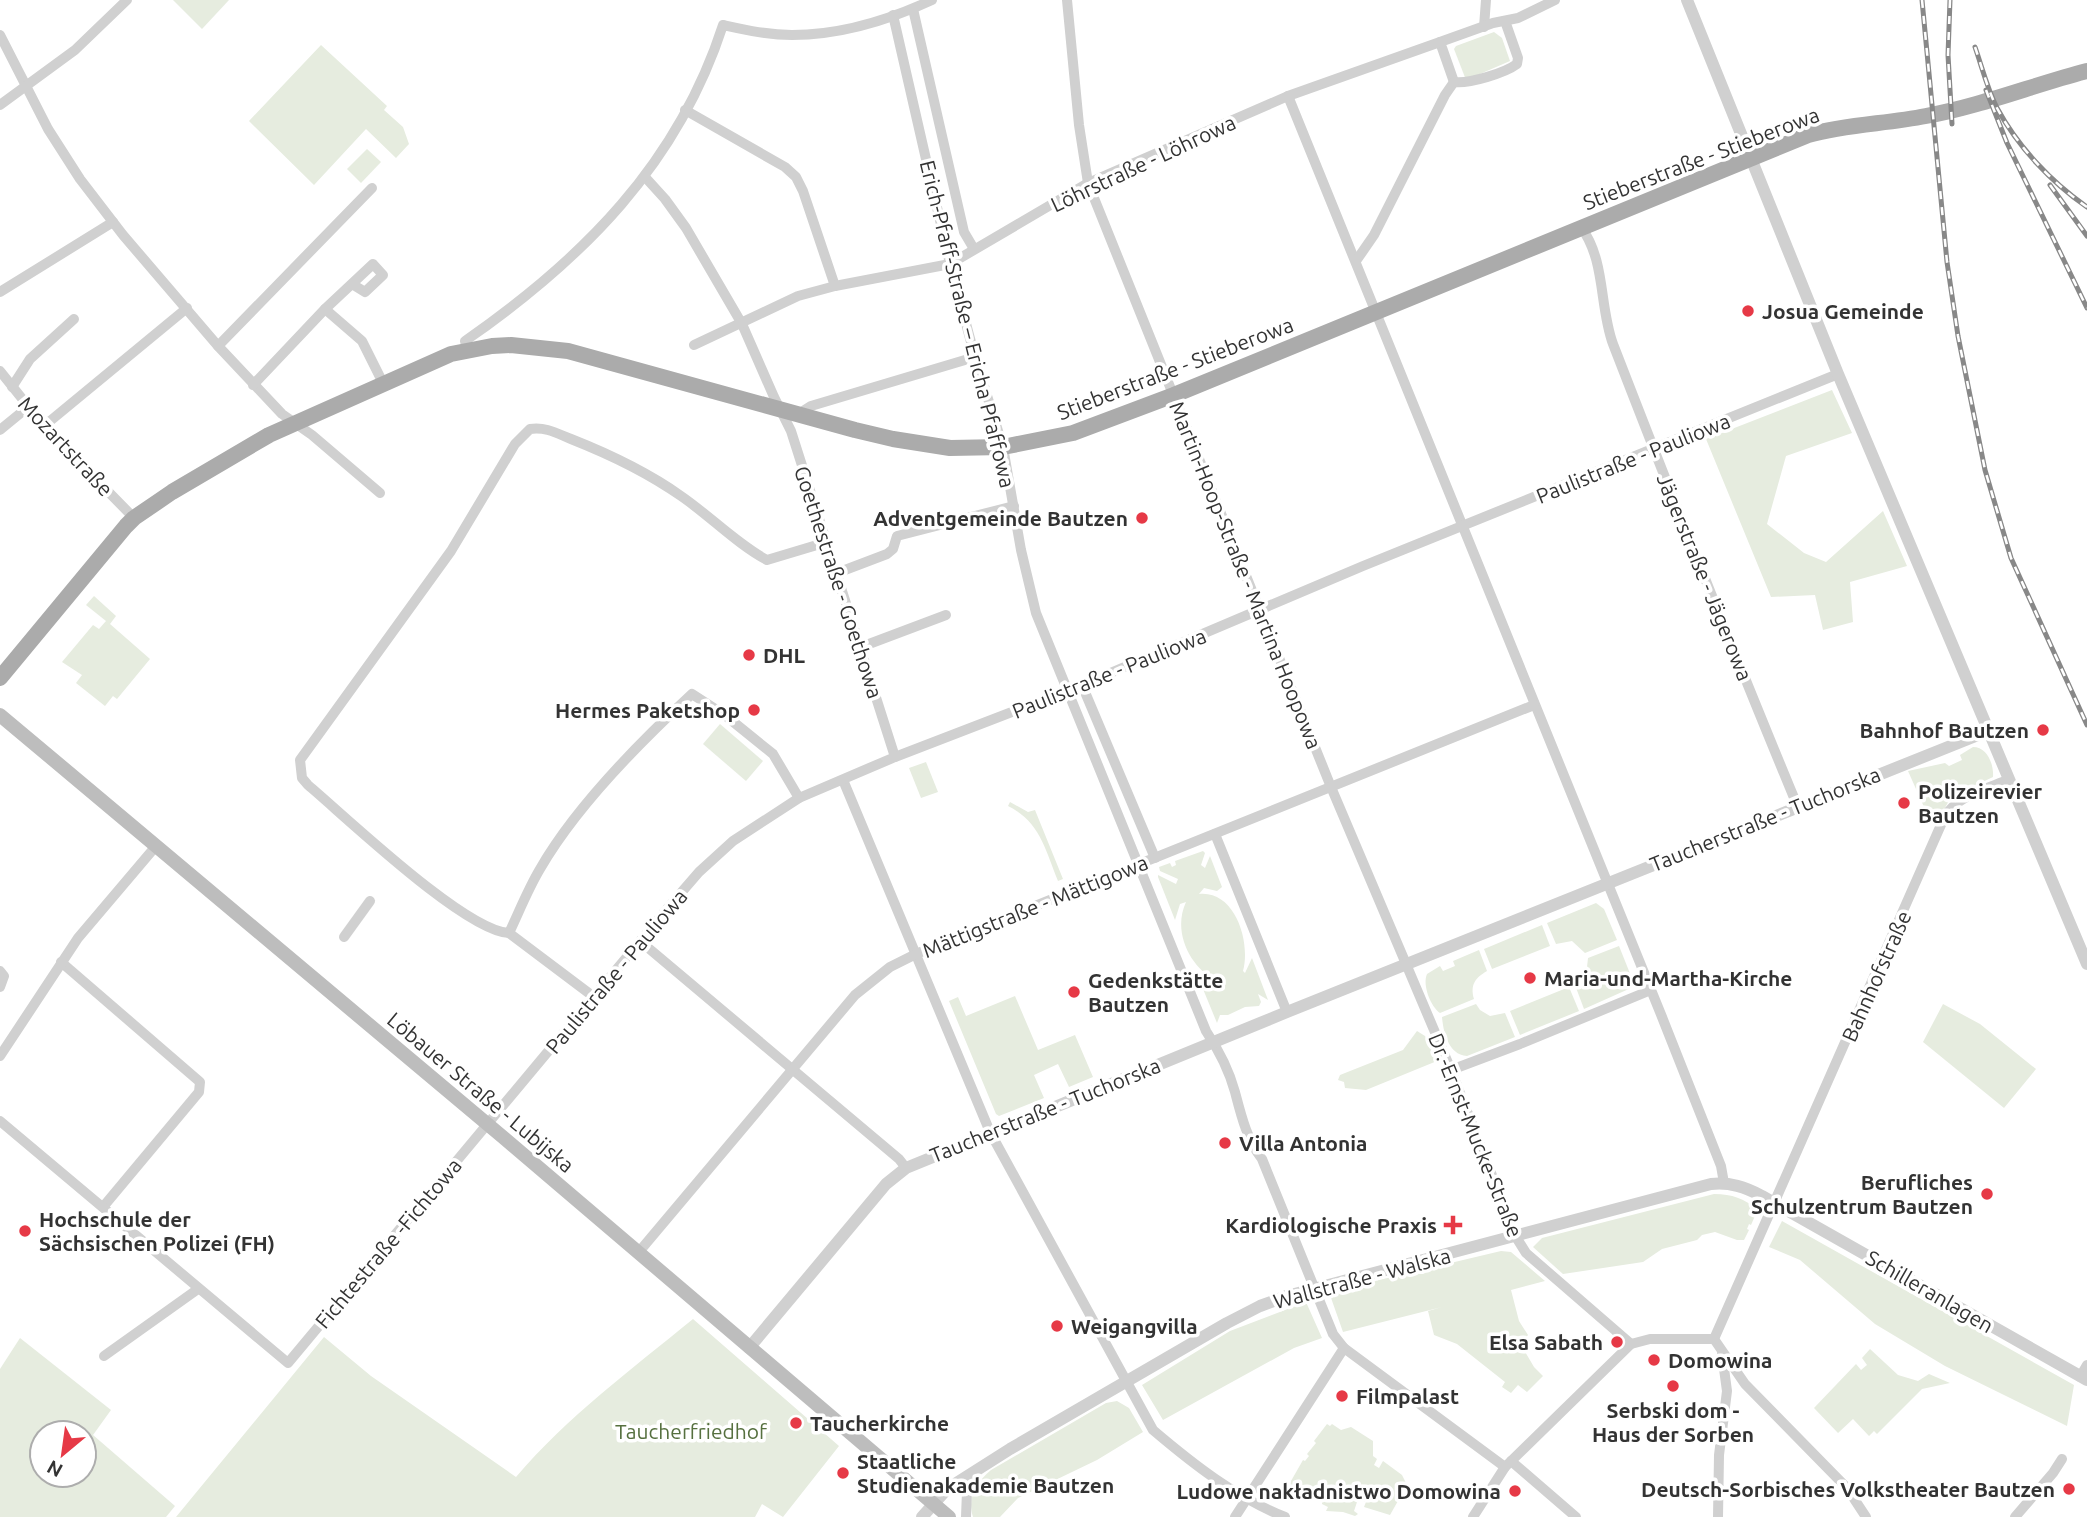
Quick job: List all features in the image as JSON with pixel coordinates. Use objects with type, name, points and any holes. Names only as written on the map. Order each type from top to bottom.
[{"type":"main road","name":"Stieberstraße - Stieberowa","points":[[0,678],[134,518],[172,492],[269,435],[437,359],[467,350],[511,345],[568,351],[855,430],[950,448],[1003,447],[1073,433],[1174,395],[1751,156],[1821,131],[1969,107],[2087,71]]},
{"type":"main road","name":"Löbauer Straße - Lubijska","points":[[0,715],[949,1517]]},
{"type":"street","points":[[0,105],[75,50],[127,0]]},
{"type":"street","points":[[467,350],[465,341],[517,305],[550,277],[583,247],[634,191],[685,110],[709,65],[723,25],[767,34],[802,35],[844,30],[913,9],[932,0]]},
{"type":"street","name":"Martin-Hoop-Straße - Martina Hoopowa","points":[[1067,0],[1079,125],[1088,183],[1331,787],[1407,965]]},
{"type":"street","points":[[1484,27],[1486,0]]},
{"type":"street","name":"Löhrstraße - Löhrowa","points":[[694,345],[799,296],[835,286],[950,264],[1088,183],[1288,96],[1484,27],[1518,18],[1555,0]]},
{"type":"street","points":[[1687,0],[1838,374],[2087,964]]},
{"type":"street","name":"Erich-Pfaff-Straße – Ericha Pfaffowa","points":[[913,9],[964,232],[974,249]]},
{"type":"street","name":"Erich-Pfaff-Straße – Ericha Pfaffowa","points":[[893,15],[950,264],[1003,447],[1035,613],[1206,1031],[1235,1090],[1239,1111],[1256,1152],[1262,1159],[1333,1334],[1344,1348]]},
{"type":"street","points":[[1454,82],[1481,78],[1517,64],[1518,58],[1505,21]]},
{"type":"street","points":[[0,35],[25,87],[68,161],[113,222],[253,385],[294,425],[312,435],[380,493]]},
{"type":"street","points":[[1440,42],[1454,82]]},
{"type":"street","points":[[1356,261],[1374,235],[1440,104],[1454,82]]},
{"type":"street","points":[[1288,96],[1651,990],[1721,1166],[1724,1183],[1739,1185],[1773,1202]]},
{"type":"street","points":[[685,110],[785,167],[796,177],[835,286]]},
{"type":"street","name":"Goethestraße - Goethowa","points":[[645,177],[686,228],[742,324],[791,432],[895,757]]},
{"type":"street","points":[[218,346],[372,188]]},
{"type":"street","points":[[0,292],[113,222]]},
{"type":"street","name":"Jägerstraße - Jägerowa","points":[[1581,227],[1592,243],[1596,257],[1612,340],[1797,806]]},
{"type":"street","points":[[253,385],[352,284]]},
{"type":"street","points":[[44,426],[187,308]]},
{"type":"street","points":[[325,309],[362,341],[384,385]]},
{"type":"street","points":[[12,387],[30,359],[74,319]]},
{"type":"street","points":[[800,413],[811,406],[975,357]]},
{"type":"street","name":"Mozartstraße","points":[[0,371],[44,426],[134,518]]},
{"type":"street","name":"Paulistraße - Pauliowa","points":[[487,1124],[699,872],[733,841],[799,799],[895,757],[1082,685],[1363,566],[1838,374]]},
{"type":"street","points":[[0,430],[28,407]]},
{"type":"street","points":[[594,997],[509,933],[500,932],[471,917],[428,888],[308,785],[302,778],[300,760],[451,551],[499,470],[525,432],[530,429],[547,428],[626,464],[679,494],[729,531],[753,553],[767,561],[827,542]]},
{"type":"street","points":[[837,573],[887,554],[897,536],[1014,506]]},
{"type":"street","points":[[861,647],[946,615]]},
{"type":"street","points":[[1082,685],[1155,858]]},
{"type":"street","points":[[509,933],[540,869],[565,831],[650,734],[692,694],[726,716],[773,754],[799,799]]},
{"type":"street","name":"Mättigstraße - Mättigowa","points":[[638,1253],[864,986],[890,967],[916,954],[1534,705]]},
{"type":"street","name":"Taucherstraße - Tuchorska","points":[[749,1348],[886,1184],[906,1168],[1213,1041],[1988,730]]},
{"type":"street","points":[[843,780],[990,1132],[1153,1430],[1180,1454],[1246,1500],[1284,1517]]},
{"type":"street","name":"Bahnhofstraße","points":[[1714,1339],[1947,812],[1961,800],[2008,780]]},
{"type":"street","points":[[1215,834],[1287,1012]]},
{"type":"street","points":[[0,1056],[61,962],[100,910],[156,846]]},
{"type":"street","points":[[344,937],[370,901]]},
{"type":"street","points":[[640,941],[899,1159],[906,1168]]},
{"type":"street","points":[[61,962],[200,1082],[199,1093],[103,1207]]},
{"type":"street","name":"Dr.-Ernst-Mucke-Straße","points":[[1407,965],[1516,1237],[1525,1253],[1631,1344]]},
{"type":"street","points":[[0,971],[4,981],[0,987]]},
{"type":"street","points":[[1451,1070],[1651,990]]},
{"type":"street","points":[[0,1121],[198,1289],[104,1356]]},
{"type":"street","name":"Fichtestraße -Fichtowa","points":[[198,1289],[288,1363],[487,1124]]},
{"type":"street","name":"Wallstraße - Walska","points":[[922,1517],[947,1489],[981,1466],[1260,1306],[1287,1296],[1649,1200],[1724,1183]]},
{"type":"street","name":"Schilleranlagen","points":[[1773,1202],[2084,1379]]},
{"type":"street","points":[[1473,1517],[1508,1464],[1631,1344],[1650,1339],[1714,1339],[1745,1384],[1847,1488],[1866,1517]]},
{"type":"street","points":[[1235,1517],[1344,1348],[1508,1464],[1575,1516]]},
{"type":"street","points":[[1718,1517],[1719,1455],[1727,1391],[1722,1351]]},
{"type":"street","points":[[2084,1379],[2087,1365]]},
{"type":"street","points":[[1727,1391],[1745,1384]]},
{"type":"street","points":[[2015,1517],[2062,1459]]},
{"type":"street","points":[[966,1517],[967,1491],[981,1466]]},
{"type":"green space","points":[[173,0],[229,0],[202,29]]},
{"type":"green space","points":[[1494,32],[1502,38],[1510,61],[1466,80],[1454,49]]},
{"type":"green space","points":[[321,45],[387,106],[384,110],[403,127],[409,144],[396,158],[366,129],[314,185],[249,121]]},
{"type":"green space","points":[[367,149],[381,162],[361,183],[347,169]]},
{"type":"green space","points":[[1832,390],[1852,433],[1786,456],[1767,524],[1804,553],[1826,562],[1883,511],[1907,566],[1850,582],[1853,622],[1823,630],[1815,595],[1771,597],[1706,439]]},
{"type":"green space","points":[[94,596],[116,616],[110,624],[150,659],[117,699],[113,696],[105,706],[76,683],[82,675],[62,662],[93,625],[99,629],[106,621],[86,605]]},
{"type":"green space","points":[[720,724],[763,761],[746,781],[703,744]]},
{"type":"green space","points":[[1973,747],[1982,750],[1989,757],[1993,777],[1951,797],[1941,815],[1924,807],[1908,771],[1945,763],[1949,766],[1962,760],[1960,755]]},
{"type":"green space","points":[[926,762],[938,792],[921,798],[909,768]]},
{"type":"green space","points":[[1010,802],[1028,812],[1035,810],[1063,879],[1058,881],[1045,847],[1034,828],[1008,806]]},
{"type":"green space","points":[[1203,851],[1205,853],[1201,865],[1205,868],[1210,856],[1222,887],[1217,891],[1204,888],[1199,894],[1212,895],[1231,909],[1238,920],[1245,946],[1243,971],[1245,973],[1252,958],[1268,1000],[1258,994],[1261,1002],[1259,1006],[1245,1007],[1228,1015],[1220,1015],[1217,1023],[1203,989],[1208,983],[1217,986],[1218,982],[1199,968],[1186,948],[1183,937],[1182,913],[1186,902],[1180,904],[1175,920],[1158,877],[1176,884],[1178,879],[1160,871],[1159,867],[1170,863],[1172,867],[1176,865],[1175,861]]},
{"type":"green space","points":[[1596,903],[1604,909],[1617,940],[1585,953],[1572,941],[1556,944],[1547,923]]},
{"type":"green space","points":[[1542,925],[1550,946],[1492,969],[1484,949]]},
{"type":"green space","points":[[1619,946],[1633,981],[1631,988],[1584,1009],[1575,985],[1586,976],[1588,958]]},
{"type":"green space","points":[[1479,950],[1487,971],[1474,982],[1474,999],[1440,1013],[1428,995],[1427,974],[1440,966],[1443,971],[1455,966],[1453,961]]},
{"type":"green space","points":[[1569,987],[1579,1011],[1520,1035],[1510,1011]]},
{"type":"green space","points":[[1015,996],[1038,1050],[1075,1035],[1093,1077],[1069,1087],[1058,1064],[1034,1075],[1044,1098],[999,1116],[949,1001],[958,997],[966,1016]]},
{"type":"green space","points":[[1476,1004],[1490,1016],[1505,1013],[1515,1037],[1467,1056],[1461,1055],[1448,1041],[1442,1017]]},
{"type":"green space","points":[[1943,1004],[1980,1024],[2036,1069],[2004,1108],[1923,1042]]},
{"type":"green space","points":[[1417,1031],[1425,1036],[1437,1061],[1366,1090],[1345,1088],[1344,1082],[1338,1080],[1340,1075],[1403,1050]]},
{"type":"green space","points":[[1714,1194],[1738,1198],[1758,1209],[1744,1240],[1715,1232],[1702,1235],[1697,1240],[1662,1249],[1643,1262],[1563,1274],[1533,1247],[1542,1238]]},
{"type":"green space","points":[[1782,1221],[2074,1385],[2067,1426],[1945,1366],[1875,1324],[1800,1260],[1769,1247]]},
{"type":"green space","points":[[1501,1251],[1511,1252],[1545,1281],[1511,1290],[1519,1321],[1528,1335],[1521,1345],[1534,1367],[1543,1376],[1527,1392],[1518,1385],[1511,1393],[1502,1387],[1505,1382],[1457,1344],[1434,1335],[1428,1311],[1442,1307],[1343,1332],[1330,1295],[1379,1280]]},
{"type":"green space","points":[[1306,1302],[1322,1338],[1294,1348],[1163,1420],[1142,1385],[1230,1331]]},
{"type":"green space","name":"Taucherfriedhof","points":[[693,1319],[839,1446],[783,1517],[762,1504],[755,1517],[176,1517],[324,1337],[371,1376],[516,1477],[578,1414]]},
{"type":"green space","points":[[20,1338],[111,1410],[98,1428],[98,1419],[28,1419],[28,1489],[98,1489],[98,1439],[175,1506],[166,1517],[0,1517],[0,1369]]},
{"type":"green space","points":[[1870,1349],[1898,1375],[1918,1381],[1929,1374],[1950,1383],[1922,1389],[1877,1434],[1874,1431],[1869,1436],[1853,1419],[1838,1433],[1814,1408],[1856,1364],[1861,1370],[1867,1365],[1862,1358]]},
{"type":"green space","points":[[1117,1401],[1129,1408],[1143,1432],[1097,1460],[1018,1498],[1000,1517],[973,1517],[971,1503],[974,1491],[991,1470],[1106,1403]]},
{"type":"green space","points":[[1327,1424],[1341,1430],[1351,1427],[1373,1441],[1373,1456],[1377,1459],[1374,1465],[1379,1468],[1383,1461],[1402,1475],[1407,1485],[1390,1515],[1364,1507],[1366,1502],[1358,1499],[1354,1511],[1358,1514],[1355,1516],[1326,1511],[1328,1507],[1312,1497],[1310,1499],[1303,1493],[1301,1496],[1292,1490],[1290,1493],[1291,1481]]},
{"type":"railway","points":[[1922,0],[1947,262],[1958,336],[1985,470],[2011,558],[2087,725]]},
{"type":"railway","points":[[1950,0],[1948,55],[1952,124]]},
{"type":"railway","points":[[1975,47],[1987,85],[2005,122],[2025,150],[2048,175],[2087,207]]},
{"type":"railway","points":[[1986,90],[2007,143],[2087,308]]},
{"type":"railway","points":[[2050,185],[2087,236]]},
{"type":"place","name":"Josua Gemeinde","points":[[1748,311]]},
{"type":"place","name":"Adventgemeinde Bautzen","points":[[1142,518]]},
{"type":"place","name":"DHL","points":[[749,655]]},
{"type":"place","name":"Hermes Paketshop","points":[[754,710]]},
{"type":"place","name":"Bahnhof Bautzen","points":[[2043,730]]},
{"type":"place","name":"Polizeirevier Bautzen","points":[[1904,803]]},
{"type":"place","name":"Maria-und-Martha-Kirche","points":[[1530,978]]},
{"type":"place","name":"Gedenkstätte Bautzen","points":[[1074,992]]},
{"type":"place","name":"Villa Antonia","points":[[1225,1143]]},
{"type":"place","name":"Berufliches Schulzentrum Bautzen","points":[[1987,1194]]},
{"type":"place","name":"Kardiologische Praxis","points":[[1453,1225]]},
{"type":"place","name":"Hochschule der Sächsischen Polizei (FH)","points":[[25,1231]]},
{"type":"place","name":"Weigangvilla","points":[[1057,1326]]},
{"type":"place","name":"Elsa Sabath","points":[[1617,1342]]},
{"type":"place","name":"Domowina","points":[[1654,1360]]},
{"type":"place","name":"Serbski dom - Haus der Sorben","points":[[1673,1386]]},
{"type":"place","name":"Filmpalast","points":[[1342,1396]]},
{"type":"place","name":"Taucherkirche","points":[[796,1423]]},
{"type":"place","name":"Staatliche Studienakademie Bautzen","points":[[843,1473]]},
{"type":"place","name":"Deutsch-Sorbisches Volkstheater Bautzen","points":[[2069,1489]]},
{"type":"place","name":"Ludowe nakładnistwo Domowina","points":[[1515,1491]]}]
